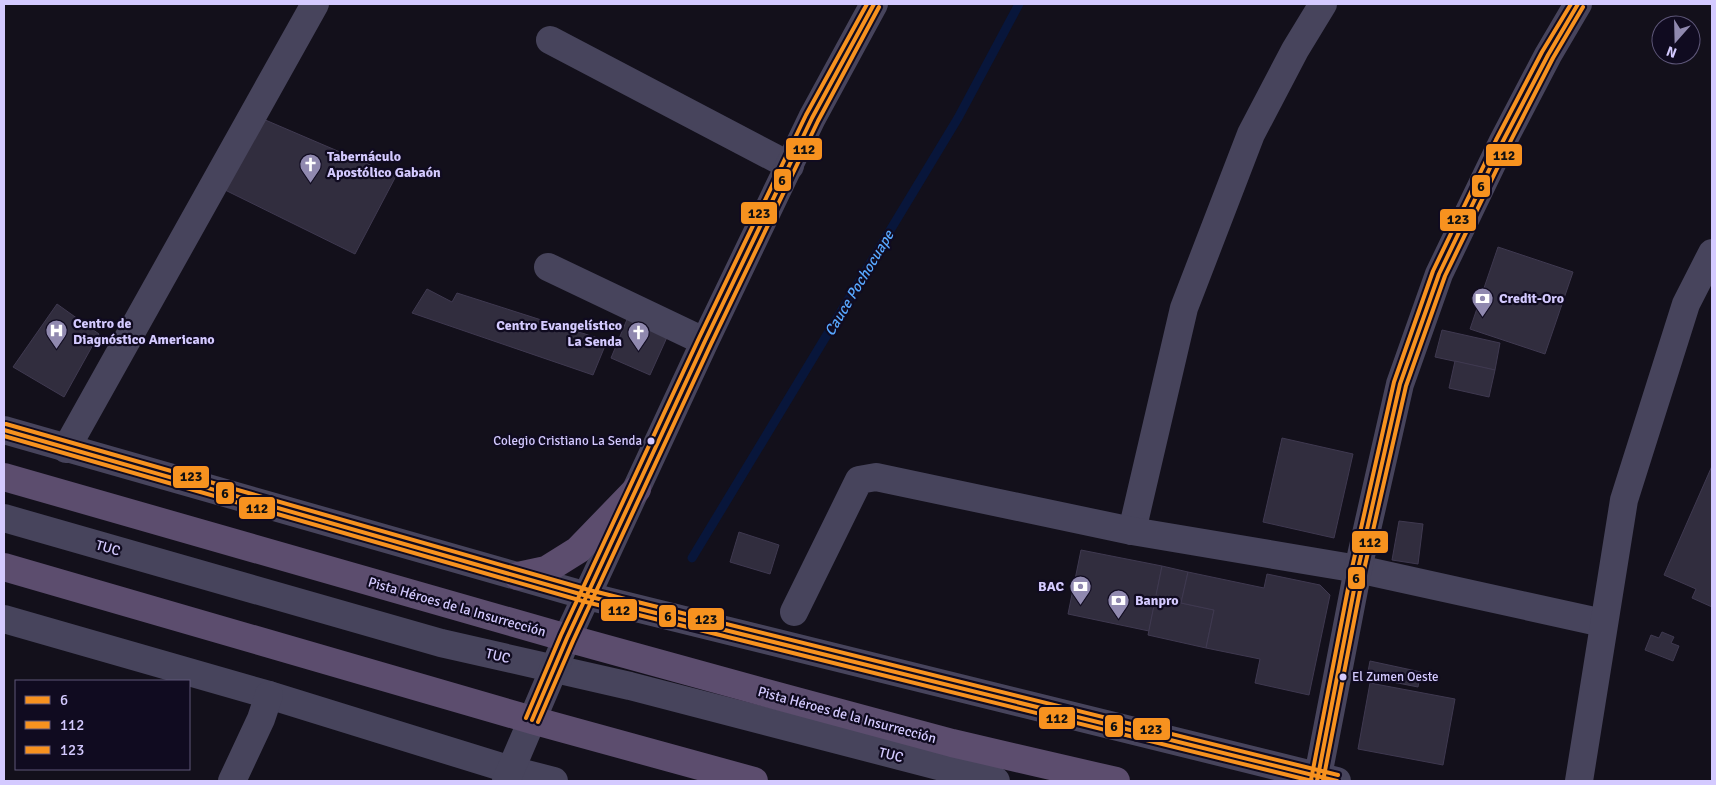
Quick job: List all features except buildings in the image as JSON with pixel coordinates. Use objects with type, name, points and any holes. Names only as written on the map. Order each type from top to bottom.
[{"type":"main road","name":"Pista Héroes de la Insurrección","points":[[7,477],[567,638],[952,743],[1116,781]]},
{"type":"main road","points":[[518,576],[546,570],[578,550],[637,488]]},
{"type":"main road","points":[[4,567],[532,720],[754,781]]},
{"type":"street","points":[[66,449],[315,4]]},
{"type":"street","points":[[509,776],[567,638],[705,341],[812,118],[874,4]]},
{"type":"street","points":[[1132,531],[1184,308],[1251,134],[1295,50],[1322,4]]},
{"type":"street","points":[[4,430],[587,596],[1324,780],[1358,569],[1400,384],[1439,274],[1502,143],[1548,55],[1578,4]]},
{"type":"street","points":[[550,40],[790,166]]},
{"type":"street","points":[[1578,781],[1624,500],[1686,304],[1712,253]]},
{"type":"street","points":[[548,267],[695,337]]},
{"type":"street","points":[[794,612],[859,480],[876,477],[1132,531],[1358,569],[1603,623]]},
{"type":"street","name":"TUC","points":[[4,518],[436,642],[551,677],[627,704],[922,781]]},
{"type":"street","name":"TUC","points":[[4,536],[446,664],[630,686],[996,781]]},
{"type":"street","points":[[4,619],[269,695],[509,776],[554,781]]},
{"type":"street","points":[[232,781],[261,719],[269,695]]},
{"type":"waterway","name":"Cauce Pochocuape","points":[[692,558],[958,118],[1019,4]]},
{"type":"transit line","name":"123","points":[[526,718],[561,635],[699,338],[806,115],[867,4]]},
{"type":"transit line","name":"6","points":[[532,720],[567,638],[705,341],[812,118],[874,4]]},
{"type":"transit line","name":"123","points":[[1311,780],[1352,568],[1394,382],[1433,271],[1496,140],[1542,52],[1571,4]]},
{"type":"transit line","name":"6","points":[[1317,781],[1358,569],[1400,384],[1439,274],[1502,143],[1548,55],[1578,4]]},
{"type":"transit line","name":"112","points":[[538,722],[573,641],[711,344],[818,121],[879,7]]},
{"type":"transit line","name":"112","points":[[1323,781],[1364,570],[1406,386],[1445,276],[1553,58],[1583,7]]},
{"type":"transit line","name":"123","points":[[6,424],[589,590],[1338,775]]},
{"type":"transit line","name":"6","points":[[4,430],[587,596],[1337,781]]},
{"type":"transit line","name":"112","points":[[4,436],[586,602],[1312,781]]},
{"type":"place","name":"Tabernáculo Apostólico Gabaón","points":[[311,183]]},
{"type":"place","name":"Credit-Oro","points":[[1483,317]]},
{"type":"place","name":"Centro de Diagnóstico Americano","points":[[57,350]]},
{"type":"place","name":"Centro Evangelístico La Senda","points":[[638,352]]},
{"type":"place","name":"Colegio Cristiano La Senda","points":[[651,441]]},
{"type":"place","name":"BAC","points":[[1080,605]]},
{"type":"place","name":"Banpro","points":[[1119,619]]},
{"type":"place","name":"El Zumen Oeste","points":[[1343,677]]}]
